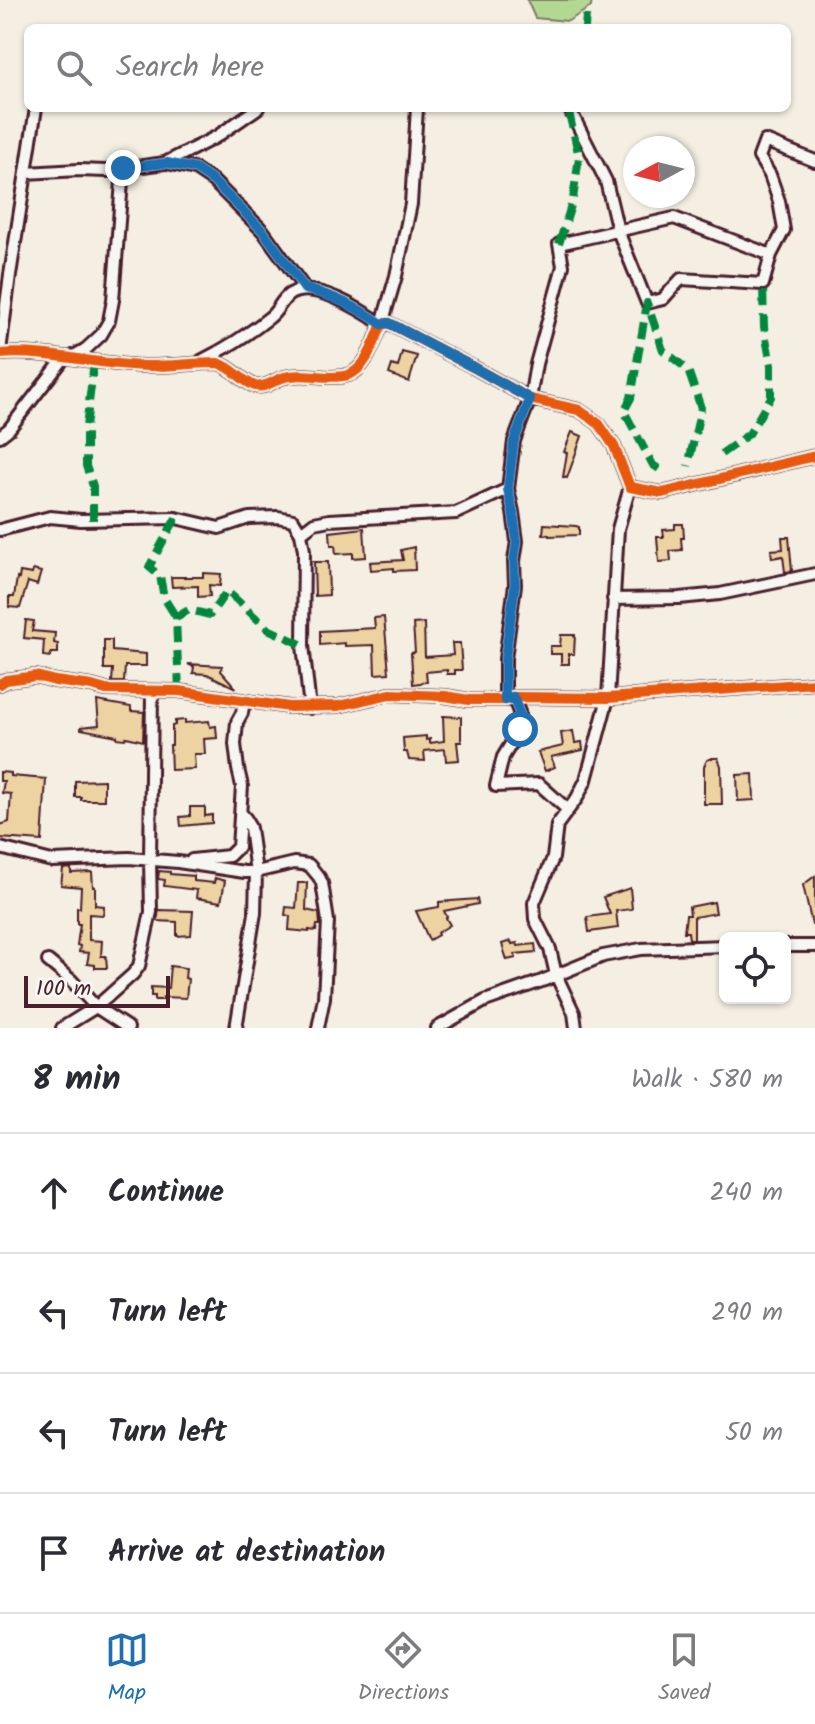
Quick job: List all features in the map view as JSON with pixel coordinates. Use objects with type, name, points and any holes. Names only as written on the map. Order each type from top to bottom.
[{"type":"street","points":[[35,112],[0,353],[24,352],[150,366],[218,363],[229,366],[246,381],[263,387],[283,377],[336,377],[349,375],[360,368],[382,324],[396,276],[411,204],[417,112]]},
{"type":"street","points":[[167,163],[216,137],[252,112]]},
{"type":"street","points":[[571,112],[606,181],[618,231],[647,303],[663,299],[681,279],[763,284],[771,255],[784,230],[775,188],[759,157],[765,141],[815,161]]},
{"type":"street","points":[[26,173],[106,171],[167,163],[195,169],[213,181],[263,231],[305,289]]},
{"type":"street","points":[[0,436],[68,358],[86,349],[101,335],[109,321],[123,168]]},
{"type":"street","points":[[568,810],[539,784],[496,786],[503,757],[520,729],[519,712],[509,698],[505,659],[515,585],[517,541],[508,489],[514,441],[530,399],[536,364],[563,266],[559,244],[674,218],[771,255]]},
{"type":"street","points":[[198,363],[223,350],[273,315],[293,292],[305,289],[348,304],[382,324],[389,323],[530,399],[579,410],[599,424],[614,446],[630,487],[618,529],[608,698],[586,780],[557,825],[553,858],[534,903],[535,919],[550,949],[556,975],[574,1013],[576,1028]]},
{"type":"street","points":[[630,487],[662,493],[815,456]]},
{"type":"street","points":[[301,533],[314,523],[329,520],[456,513],[508,489]]},
{"type":"street","points":[[0,530],[50,517],[81,520],[176,518],[219,528],[249,518],[293,520],[301,533],[304,551],[303,645],[310,708]]},
{"type":"street","points":[[613,599],[720,594],[815,574]]},
{"type":"street","points":[[0,684],[6,680],[36,676],[106,690],[179,691],[310,708],[338,706],[390,694],[469,700],[608,698],[815,683]]},
{"type":"street","points":[[62,1028],[96,1007],[139,966],[151,912],[152,692]]},
{"type":"street","points":[[178,862],[229,856],[238,847],[242,786],[235,744],[237,722],[244,701]]},
{"type":"street","points":[[236,1028],[255,913],[256,872],[250,828],[241,813]]},
{"type":"street","points":[[0,848],[52,861],[129,858],[244,872],[294,863],[309,865],[319,877],[328,921],[324,998],[318,1028]]},
{"type":"street","points":[[437,1028],[485,1001],[603,956],[627,951],[719,946]]},
{"type":"street","points":[[791,946],[815,946]]},
{"type":"street","points":[[48,961],[96,1007],[128,1028]]},
{"type":"green space","points":[[527,0],[592,0],[591,7],[568,21],[535,18]]},
{"type":"building","points":[[402,352],[417,356],[409,382],[389,374],[392,365],[398,367]]},
{"type":"building","points":[[572,432],[582,436],[567,478],[563,477],[567,453],[564,452]]},
{"type":"building","points":[[544,524],[576,526],[579,527],[579,535],[549,536],[543,534]]},
{"type":"building","points":[[675,524],[683,524],[682,550],[670,551],[671,561],[659,562],[657,537],[664,537],[663,530],[675,529]]},
{"type":"building","points":[[364,528],[366,557],[353,558],[353,553],[336,554],[335,545],[331,545],[330,532]]},
{"type":"building","points":[[782,537],[789,537],[792,571],[785,572],[783,556],[772,558],[771,550],[783,549]]},
{"type":"building","points":[[414,547],[415,570],[371,570],[370,562],[403,560],[401,550]]},
{"type":"building","points":[[314,562],[328,562],[329,595],[315,596]]},
{"type":"building","points":[[33,570],[41,572],[37,585],[28,582],[20,608],[9,607],[9,597],[14,597],[20,572],[32,574]]},
{"type":"building","points":[[203,573],[221,574],[220,586],[209,585],[210,596],[198,597],[198,586],[172,587],[171,577],[203,577]]},
{"type":"building","points":[[384,617],[389,673],[375,674],[374,645],[320,645],[320,631],[375,628],[374,618]]},
{"type":"building","points":[[26,620],[34,621],[32,631],[55,633],[54,643],[58,644],[58,653],[43,656],[44,640],[24,638]]},
{"type":"building","points":[[424,623],[425,657],[453,655],[452,643],[460,643],[462,670],[455,670],[455,674],[447,674],[447,670],[426,672],[427,682],[413,684],[413,624]]},
{"type":"building","points":[[561,635],[575,635],[574,654],[569,654],[569,664],[561,664],[561,654],[550,654],[550,646],[560,646]]},
{"type":"building","points":[[104,640],[112,640],[112,651],[146,654],[146,666],[125,666],[124,682],[112,682],[113,669],[104,669]]},
{"type":"building","points":[[188,664],[222,666],[221,671],[236,688],[207,674],[193,673],[194,667]]},
{"type":"building","points":[[97,701],[144,712],[143,741],[81,729],[99,725]]},
{"type":"building","points":[[443,716],[461,717],[461,742],[457,742],[459,760],[446,761],[445,749],[424,751],[425,761],[409,760],[407,752],[404,752],[403,738],[426,736],[430,743],[444,741]]},
{"type":"building","points":[[185,720],[185,723],[209,721],[210,727],[216,726],[217,738],[204,739],[205,754],[194,754],[195,769],[171,770],[172,726],[175,721]]},
{"type":"building","points":[[573,731],[575,743],[582,742],[583,750],[551,757],[555,767],[545,771],[538,752],[563,746],[561,733]]},
{"type":"building","points":[[712,758],[718,758],[721,766],[722,804],[704,804],[704,766]]},
{"type":"building","points":[[0,772],[46,779],[42,841],[0,838],[0,825],[9,822],[11,794],[2,793],[4,781],[0,781]]},
{"type":"building","points":[[753,774],[754,800],[738,801],[737,775]]},
{"type":"building","points":[[104,780],[104,800],[75,797],[75,781]]},
{"type":"building","points":[[190,807],[205,807],[205,816],[212,815],[212,823],[181,826],[180,817],[190,816]]},
{"type":"building","points":[[71,868],[71,873],[92,872],[95,905],[104,906],[103,915],[89,914],[89,940],[102,941],[101,956],[106,956],[107,968],[87,964],[89,953],[79,952],[77,908],[80,908],[81,887],[61,885],[63,869]]},
{"type":"building","points":[[159,871],[194,876],[194,881],[214,883],[215,878],[225,881],[221,902],[196,898],[197,890],[164,886],[165,880],[158,879]]},
{"type":"building","points":[[815,876],[815,925],[812,925],[803,885]]},
{"type":"building","points":[[298,883],[307,883],[306,910],[319,913],[320,925],[317,925],[316,931],[289,930],[290,916],[285,915],[286,907],[296,908]]},
{"type":"building","points":[[630,888],[632,909],[616,911],[618,928],[589,932],[587,917],[610,914],[603,897]]},
{"type":"building","points":[[477,899],[478,904],[444,911],[450,925],[429,940],[416,911],[439,907],[439,902]]},
{"type":"building","points":[[714,902],[716,913],[694,917],[694,939],[689,939],[688,932],[684,932],[686,915],[690,915],[689,907]]},
{"type":"building","points":[[159,910],[193,911],[191,935],[177,936],[177,922],[157,921]]},
{"type":"building","points":[[511,941],[518,946],[535,944],[536,952],[515,954],[516,958],[507,960],[502,944]]},
{"type":"building","points":[[170,966],[186,968],[186,998],[163,997],[163,1000],[155,1000],[155,996],[151,996],[151,987],[168,988]]},
{"type":"marked path","points":[[585,24],[586,15]]},
{"type":"marked path","points":[[559,244],[573,199],[579,157],[569,112]]},
{"type":"marked path","points":[[721,454],[749,434],[771,397],[763,284]]},
{"type":"marked path","points":[[659,469],[653,465],[624,411],[631,398],[647,303],[663,350],[688,370],[701,408],[688,466]]},
{"type":"marked path","points":[[93,520],[93,486],[86,466],[86,427],[94,362]]},
{"type":"marked path","points":[[176,518],[149,567],[160,576],[164,598],[176,617]]},
{"type":"marked path","points":[[179,691],[176,617],[189,610],[210,615],[227,591],[268,629],[303,645]]},
{"type":"cycle path","points":[[0,354],[37,354],[131,365],[218,363],[259,387],[293,375],[348,375],[360,367],[369,354],[382,324],[389,323],[530,399],[579,410],[599,424],[614,446],[630,487],[662,493],[815,456]]},
{"type":"cycle path","points":[[0,684],[6,680],[36,676],[106,690],[179,691],[289,707],[338,706],[390,694],[469,700],[608,698],[815,683]]},
{"type":"route","points":[[123,168],[167,163],[195,169],[213,181],[263,231],[305,289],[360,310],[382,324],[389,323],[530,399],[514,441],[508,489],[517,541],[515,585],[505,659],[505,700],[513,697],[519,712],[520,729]]}]
